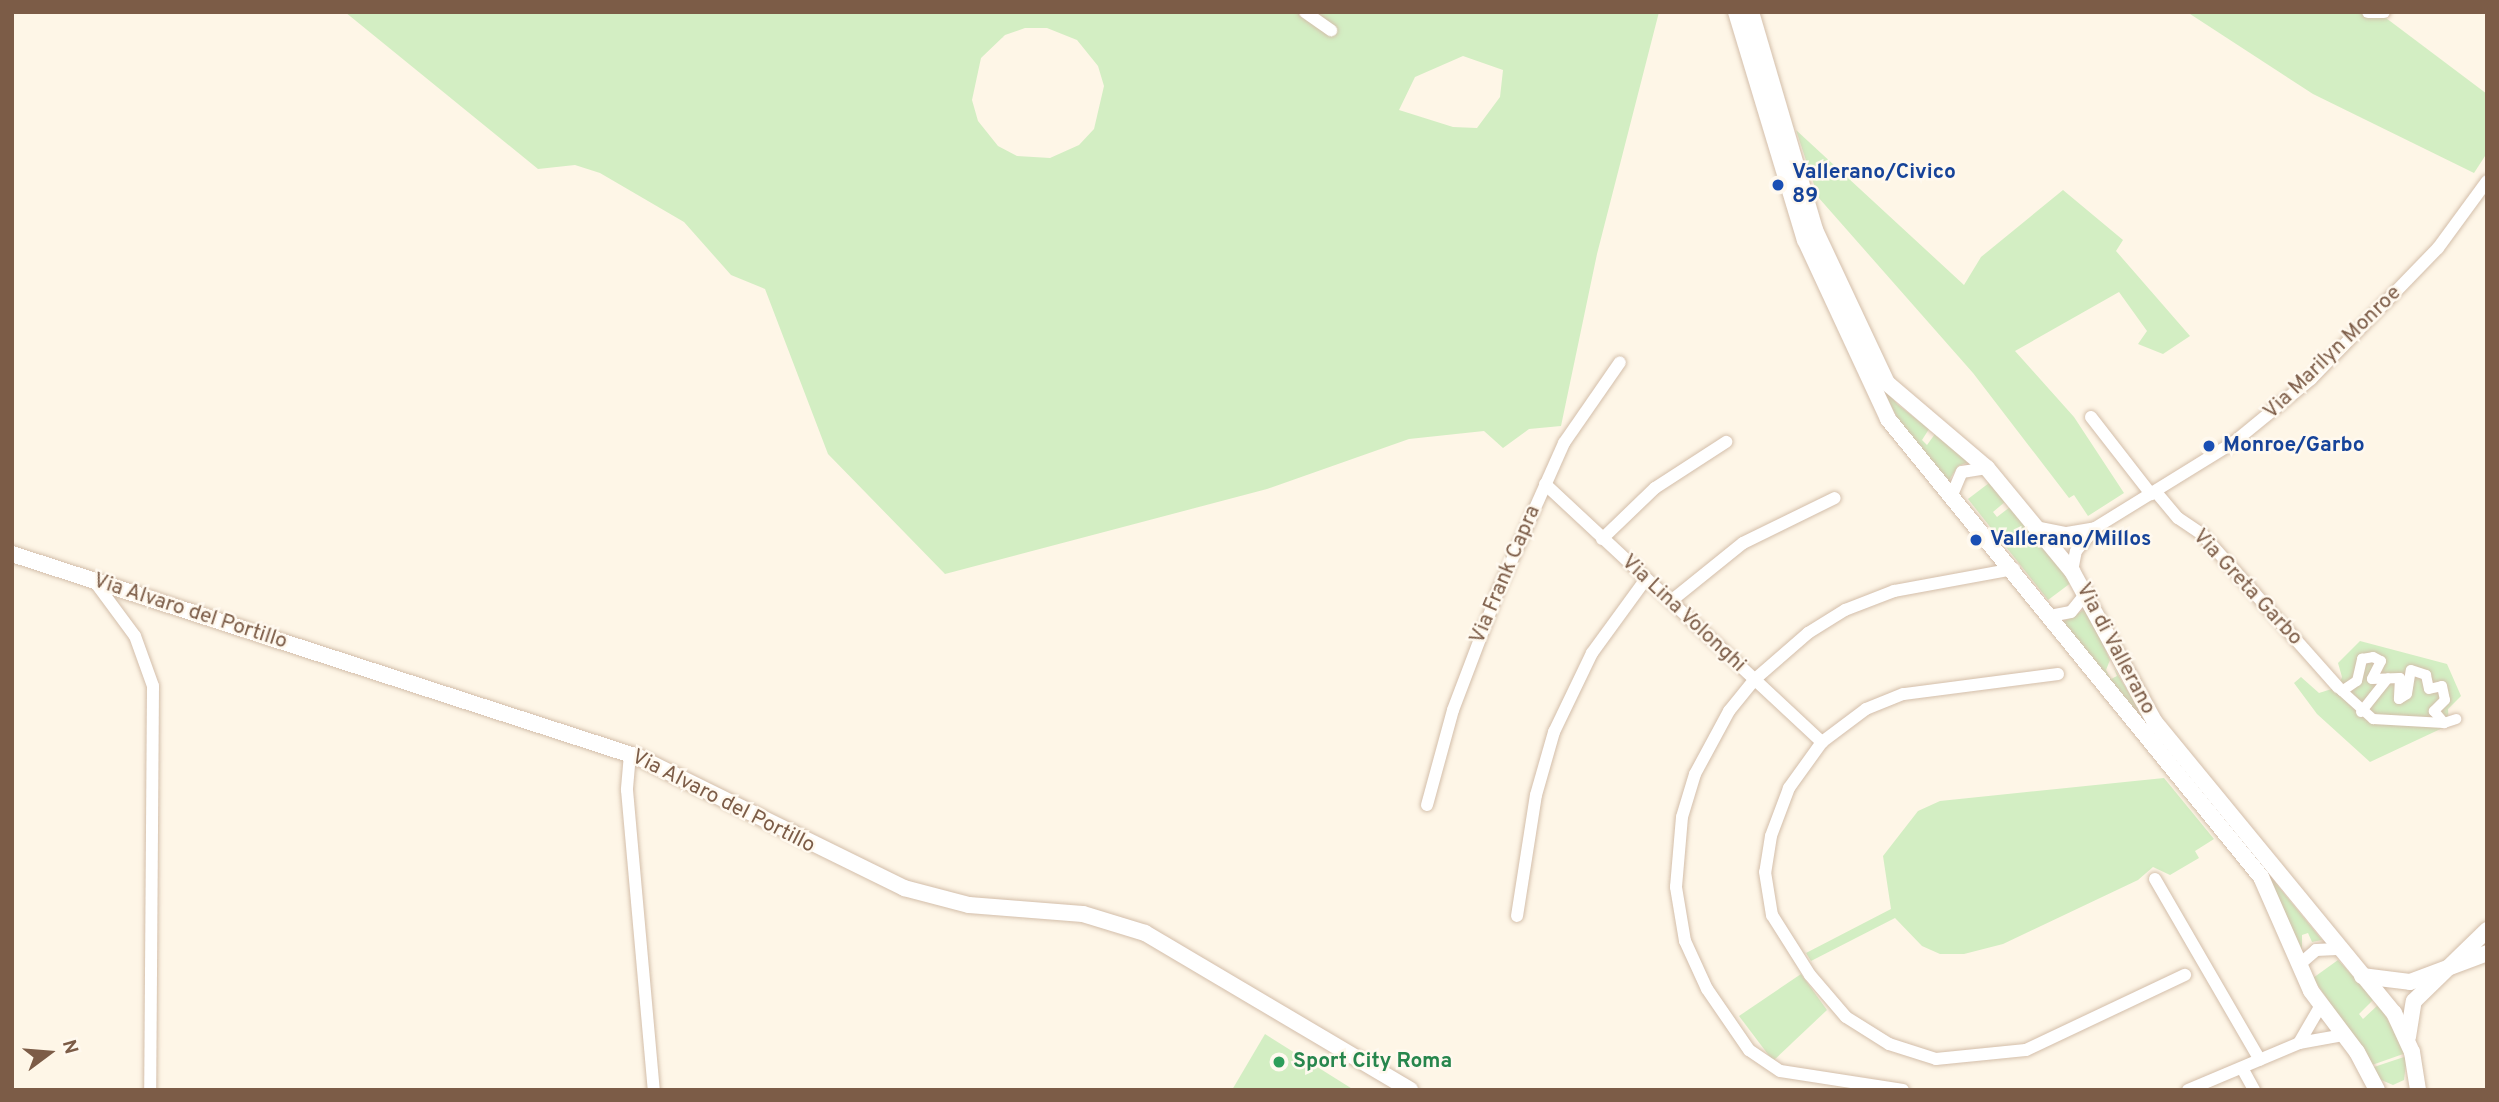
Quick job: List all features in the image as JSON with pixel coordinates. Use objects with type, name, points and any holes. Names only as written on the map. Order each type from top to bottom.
[{"type":"street","points":[[1305,12],[1331,30]]},
{"type":"street","name":"Via di Vallerano","points":[[1736,12],[1800,225],[1827,293],[1892,425],[2014,569],[2261,877],[2321,1005],[2344,1035],[2376,1090]]},
{"type":"street","name":"Via di Vallerano","points":[[1751,12],[1811,217],[1874,361],[1901,400],[1987,468],[2072,571],[2087,592],[2127,680],[2154,721],[2337,949],[2362,976],[2408,1040],[2414,1087]]},
{"type":"street","points":[[2368,12],[2384,12]]},
{"type":"street","name":"Via Marilyn Monroe","points":[[2072,571],[2076,551],[2095,528],[2243,436],[2311,379],[2428,260],[2487,180]]},
{"type":"street","name":"Via Frank Capra","points":[[1427,804],[1474,650],[1545,484],[1570,433],[1620,362]]},
{"type":"street","points":[[2091,417],[2153,493]]},
{"type":"street","points":[[1602,539],[1655,488],[1726,442]]},
{"type":"street","points":[[1952,495],[1962,472],[1987,468]]},
{"type":"street","name":"Via Lina Volonghi","points":[[1545,484],[1822,742]]},
{"type":"street","name":"Via Greta Garbo","points":[[2153,493],[2178,518],[2202,534],[2340,689]]},
{"type":"street","points":[[1671,601],[1743,543],[1835,498]]},
{"type":"street","name":"Via Marilyn Monroe","points":[[2035,527],[2067,533],[2095,528]]},
{"type":"street","name":"Via Alvaro del Portillo","points":[[12,554],[630,754],[904,888],[978,906],[1083,914],[1145,933],[1409,1090]]},
{"type":"street","points":[[1903,1090],[1766,1065],[1718,1006],[1690,955],[1676,898],[1682,817],[1710,743],[1754,680],[1808,633],[1865,601],[1925,583],[2014,569]]},
{"type":"street","points":[[1517,916],[1536,795],[1554,732],[1592,653],[1646,579]]},
{"type":"street","points":[[94,582],[135,636],[153,686],[150,1090]]},
{"type":"street","points":[[2050,615],[2071,612],[2087,592]]},
{"type":"street","points":[[2444,723],[2434,711],[2445,701],[2442,686],[2429,689],[2426,675],[2411,670],[2407,694],[2399,699],[2400,678],[2372,679],[2381,661],[2366,656],[2357,681],[2340,689],[2361,712],[2373,719],[2444,723],[2456,719]]},
{"type":"street","points":[[2058,674],[1903,694],[1866,709],[1822,742],[1797,774],[1780,811],[1768,852],[1766,891],[1776,923],[1804,967],[1863,1030],[1936,1059],[2001,1055],[2045,1042],[2185,975]]},
{"type":"street","points":[[2361,712],[2388,678]]},
{"type":"street","points":[[630,754],[627,790],[654,1090]]},
{"type":"street","points":[[2155,879],[2260,1060]]},
{"type":"street","points":[[2408,1040],[2412,1004],[2487,930]]},
{"type":"street","points":[[2300,964],[2316,950],[2337,949]]},
{"type":"street","points":[[2362,976],[2403,983],[2446,971],[2487,953]]},
{"type":"street","points":[[2299,1043],[2321,1005]]},
{"type":"street","points":[[2188,1090],[2299,1043],[2344,1035]]},
{"type":"street","points":[[2242,1068],[2254,1090]]},
{"type":"green space","points":[[345,12],[1659,12],[1597,254],[1561,426],[1529,429],[1503,448],[1484,431],[1409,439],[1267,489],[945,574],[828,454],[765,289],[731,275],[684,222],[600,173],[575,165],[538,169]],"holes":[[[1025,28],[1047,28],[1077,40],[1098,66],[1104,86],[1094,129],[1079,145],[1050,158],[1017,156],[998,146],[978,121],[972,100],[981,58],[1005,35]],[[1463,56],[1503,70],[1500,97],[1477,128],[1453,127],[1399,110],[1415,77]]]},
{"type":"green space","points":[[2187,12],[2378,12],[2487,94],[2487,153],[2474,173],[2313,94]]},
{"type":"green space","points":[[1796,130],[1964,285],[1981,257],[2063,190],[2123,240],[2116,251],[2190,336],[2163,354],[2138,344],[2147,331],[2119,292],[2015,351],[2074,417],[2124,493],[2088,516],[2074,495],[2069,498],[1973,373],[1818,197]]},
{"type":"green space","points":[[1876,377],[1897,404],[1929,429],[1922,440],[1927,445],[1935,434],[1971,461],[1958,466],[1948,482],[1903,429]]},
{"type":"green space","points":[[1989,483],[2006,501],[1993,512],[1997,517],[2010,507],[2072,582],[2048,600],[1968,499]]},
{"type":"green space","points":[[2087,608],[2110,660],[2106,670],[2111,679],[2117,676],[2114,668],[2153,733],[2063,622]]},
{"type":"green space","points":[[2360,641],[2447,664],[2461,696],[2448,709],[2449,725],[2370,762],[2317,714],[2294,683],[2301,677],[2319,693],[2338,687],[2342,677],[2338,663]]},
{"type":"green space","points":[[2164,778],[2214,839],[2195,851],[2199,858],[2170,875],[2153,867],[2138,880],[2003,944],[1964,954],[1940,954],[1922,946],[1895,918],[1811,961],[1806,953],[1891,909],[1883,856],[1918,811],[1940,801]]},
{"type":"green space","points":[[2267,875],[2322,940],[2312,942],[2308,933],[2302,935],[2302,950]]},
{"type":"green space","points":[[2338,960],[2374,999],[2359,1014],[2363,1019],[2379,1004],[2406,1053],[2372,1065],[2313,978]]},
{"type":"green space","points":[[1801,974],[1827,1010],[1773,1061],[1739,1016]]},
{"type":"green space","name":"Sport City Roma","points":[[1265,1034],[1354,1090],[1232,1090]]},
{"type":"green space","points":[[2407,1056],[2404,1080],[2393,1085],[2379,1079],[2374,1067]]},
{"type":"place","name":"Vallerano/Civico 89","points":[[1778,185]]},
{"type":"place","name":"Monroe/Garbo","points":[[2209,446]]},
{"type":"place","name":"Vallerano/Millos","points":[[1976,540]]},
{"type":"place","name":"Sport City Roma","points":[[1279,1062]]}]
